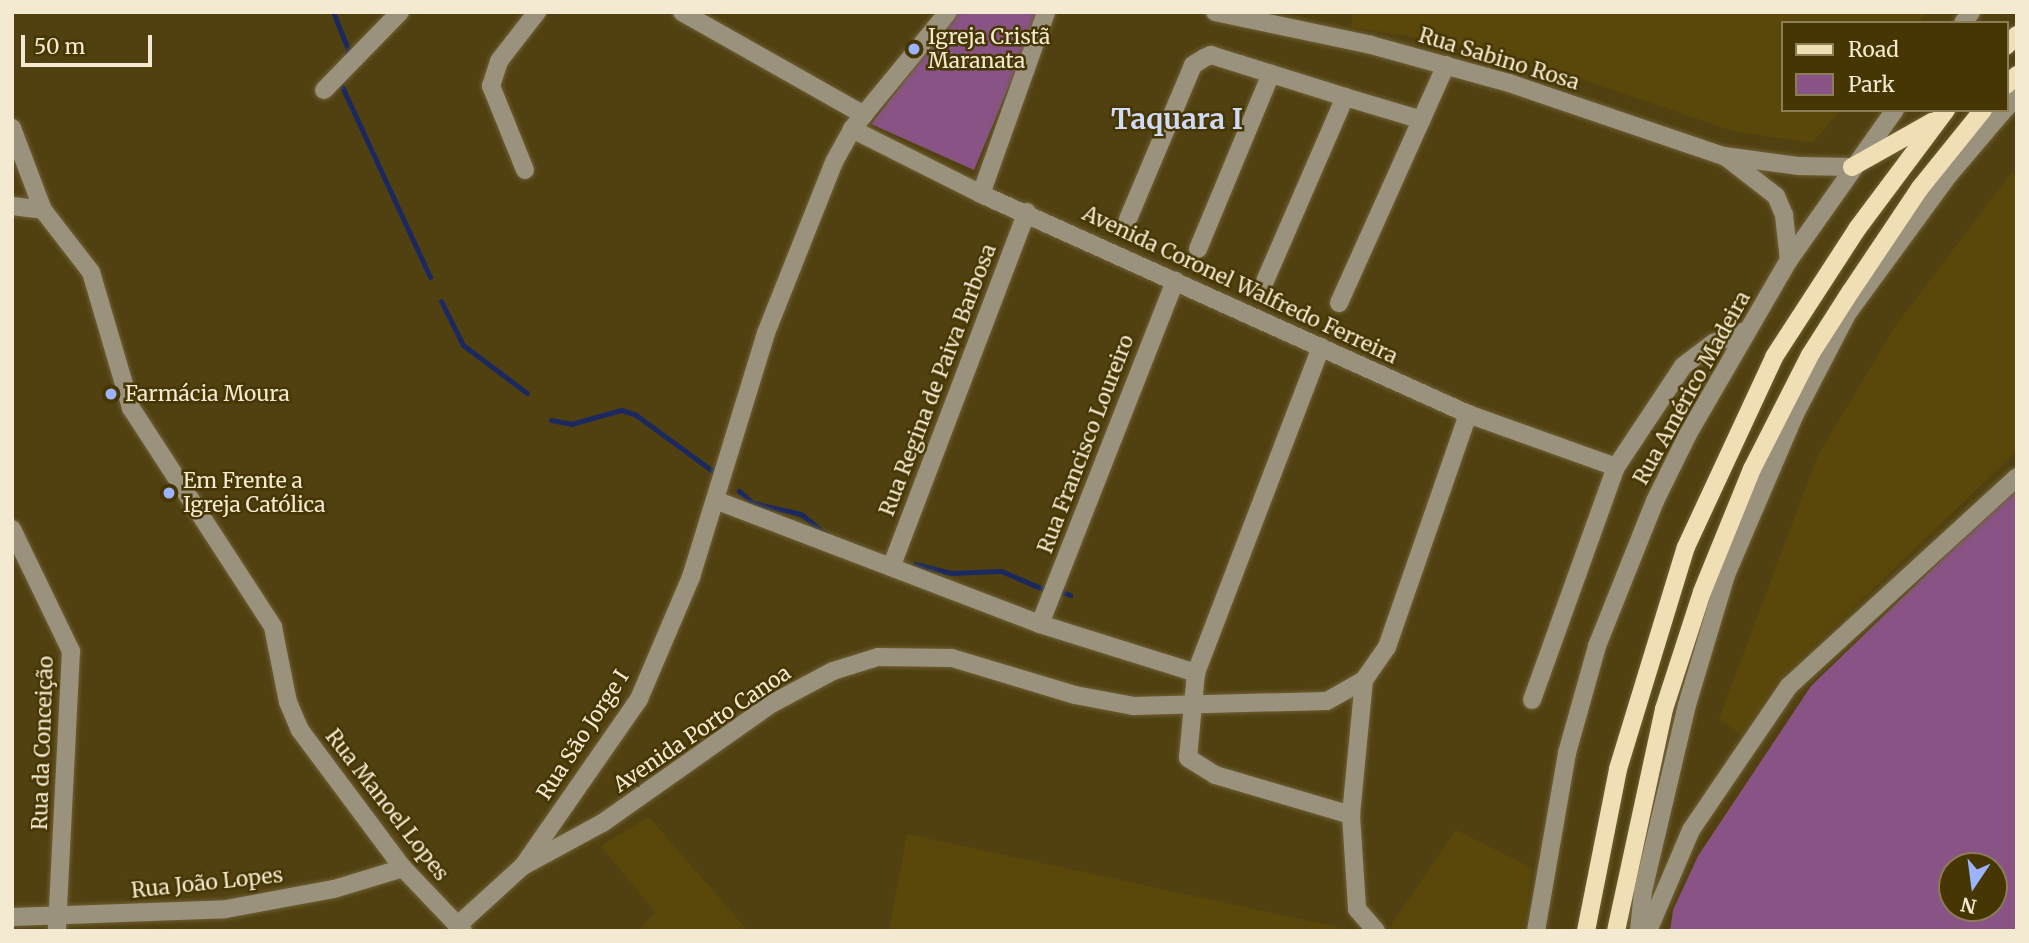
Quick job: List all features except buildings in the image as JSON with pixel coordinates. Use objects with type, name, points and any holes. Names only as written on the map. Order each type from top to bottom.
[{"type":"main road","points":[[1616,931],[1664,709],[1702,592],[1752,469],[1810,355],[1851,291],[1920,188],[1981,112]]},
{"type":"main road","points":[[1852,167],[1942,114]]},
{"type":"main road","points":[[1586,931],[1618,769],[1686,547],[1774,357],[1857,229],[1942,114]]},
{"type":"street","points":[[324,90],[400,12]]},
{"type":"street","points":[[525,170],[497,110],[491,86],[499,61],[537,12]]},
{"type":"street","points":[[682,12],[707,18],[864,115]]},
{"type":"street","name":"Rua São Jorge I","points":[[460,928],[523,866],[639,699],[718,501],[766,333],[813,209],[852,129],[948,12]]},
{"type":"street","points":[[981,194],[1046,12]]},
{"type":"street","name":"Rua Sabino Rosa","points":[[1215,12],[1446,65],[1724,156],[1799,166],[1852,167]]},
{"type":"street","points":[[1128,219],[1193,65],[1211,55],[1422,120]]},
{"type":"street","points":[[1339,303],[1446,65]]},
{"type":"street","points":[[1198,249],[1271,74]]},
{"type":"street","points":[[1265,281],[1345,97]]},
{"type":"street","name":"Rua Américo Madeira","points":[[1536,931],[1553,817],[1597,646],[1655,501],[1688,434],[1789,260],[1852,167],[1893,112]]},
{"type":"street","points":[[1639,931],[1643,891],[1691,692],[1726,575],[1790,425],[1847,314],[1948,176],[2002,112]]},
{"type":"street","name":"Rua Manoel Lopes","points":[[12,128],[43,211],[91,272],[131,408],[273,627],[288,702],[300,730],[404,868],[460,928]]},
{"type":"street","name":"Avenida Coronel Walfredo Ferreira","points":[[852,129],[981,194],[1027,212],[1468,414],[1616,467]]},
{"type":"street","name":"Rua Sabino Rosa","points":[[1724,156],[1776,196],[1784,215],[1789,260]]},
{"type":"street","points":[[13,208],[43,211]]},
{"type":"street","name":"Rua Regina de Paiva Barbosa","points":[[892,565],[1027,212]]},
{"type":"street","name":"Rua Francisco Loureiro","points":[[1040,624],[1175,281]]},
{"type":"street","points":[[1532,700],[1616,467],[1683,366],[1714,343],[1748,330]]},
{"type":"street","points":[[1321,347],[1196,673],[1188,758],[1215,775],[1351,815]]},
{"type":"street","points":[[1376,931],[1357,909],[1351,815],[1364,680],[1399,619],[1468,414]]},
{"type":"street","points":[[1648,931],[1691,830],[1741,752],[1789,686],[1837,638],[2017,477]]},
{"type":"street","points":[[718,501],[892,565],[1040,624],[1196,673]]},
{"type":"street","name":"Rua da Conceição","points":[[12,529],[71,651],[57,925]]},
{"type":"street","name":"Avenida Porto Canoa","points":[[523,866],[604,821],[773,704],[833,671],[878,657],[952,658],[1075,695],[1133,706],[1312,704],[1364,680]]},
{"type":"street","name":"Rua João Lopes","points":[[12,916],[57,925],[226,909],[334,889],[404,868]]},
{"type":"shaded area","points":[[1353,12],[1928,12],[1921,21],[1780,21],[1780,112],[1839,112],[1812,143],[1733,131],[1502,52],[1351,27]]},
{"type":"shaded area","points":[[2012,172],[2017,176],[2017,451],[1779,679],[1741,735],[1719,719],[1818,455],[1896,325]]},
{"type":"shaded area","points":[[649,817],[748,931],[638,931],[655,912],[601,846]]},
{"type":"shaded area","points":[[1456,830],[1532,868],[1524,931],[1388,929]]},
{"type":"shaded area","points":[[907,834],[1351,930],[1352,931],[889,931]]},
{"type":"green space","points":[[958,12],[1040,12],[974,170],[871,124]]},
{"type":"green space","points":[[2017,487],[2017,931],[1670,931],[1673,910],[1698,856],[1811,686]]},
{"type":"waterway","points":[[333,12],[348,49],[346,57]]},
{"type":"waterway","points":[[339,80],[430,277]]},
{"type":"waterway","points":[[441,301],[463,345],[527,393]]},
{"type":"waterway","points":[[551,420],[571,424],[621,410],[636,415],[718,475]]},
{"type":"waterway","points":[[739,491],[753,503],[801,514],[829,537]]},
{"type":"waterway","points":[[915,564],[950,573],[1001,571],[1043,589]]},
{"type":"waterway","points":[[1057,590],[1070,595]]},
{"type":"place","name":"Igreja Cristã Maranata","points":[[914,49]]},
{"type":"place","name":"Farmácia Moura","points":[[111,394]]},
{"type":"place","name":"Em Frente a Igreja Católica","points":[[169,493]]},
{"type":"district","name":"Taquara I","points":[[1177,119]]}]
